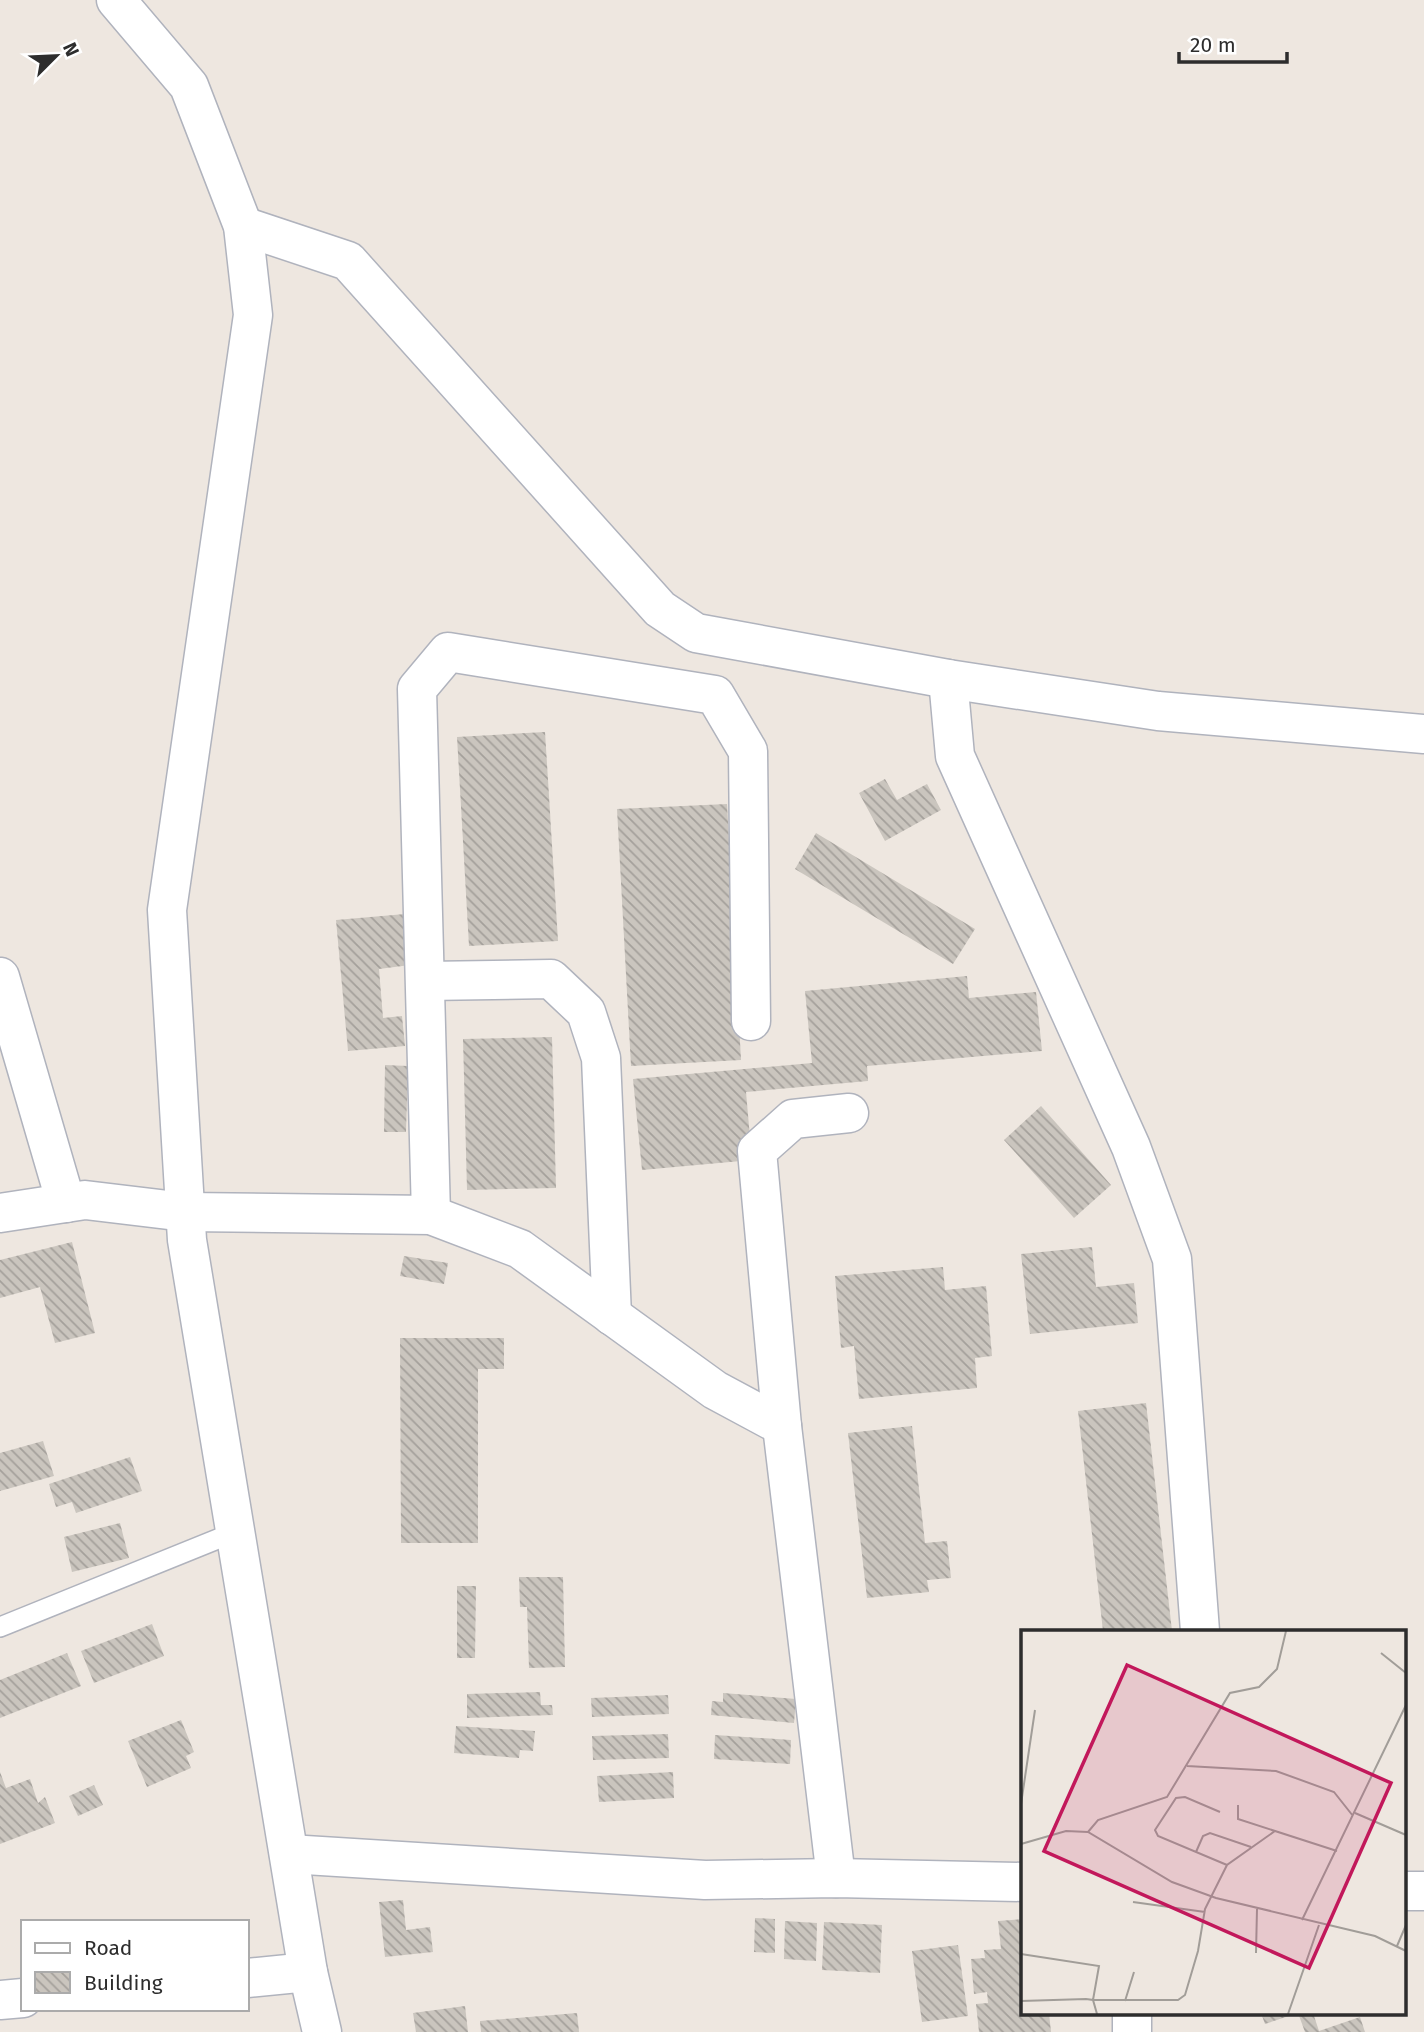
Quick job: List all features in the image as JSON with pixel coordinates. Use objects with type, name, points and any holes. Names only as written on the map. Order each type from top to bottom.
[{"type":"street","points":[[116,0],[189,86],[243,226],[253,315],[167,910],[187,1240],[308,1972],[322,2032]]},
{"type":"street","points":[[243,226],[348,261],[660,609],[696,633],[948,679],[1158,711],[1424,734]]},
{"type":"street","points":[[431,1215],[418,689],[448,652],[715,695],[748,751],[751,1021]]},
{"type":"street","points":[[948,679],[955,756],[1131,1147],[1172,1259],[1200,1630]]},
{"type":"street","points":[[0,977],[66,1203]]},
{"type":"street","points":[[426,981],[551,979],[586,1012],[601,1058],[612,1316]]},
{"type":"street","points":[[836,1878],[782,1426],[757,1151],[793,1119],[849,1113]]},
{"type":"street","points":[[0,1213],[85,1200],[186,1212],[431,1215],[520,1249],[715,1390],[782,1426]]},
{"type":"street","points":[[289,1854],[705,1880],[836,1878],[1021,1882]]},
{"type":"street","points":[[1406,1891],[1424,1891]]},
{"type":"street","points":[[248,1978],[308,1972]]},
{"type":"street","points":[[0,2000],[21,1998]]},
{"type":"street","points":[[1132,2014],[1132,2032]]},
{"type":"lane","points":[[0,1627],[236,1532]]},
{"type":"building","points":[[545,732],[558,941],[469,946],[457,737]]},
{"type":"building","points":[[885,779],[897,800],[927,784],[941,810],[885,841],[859,793]]},
{"type":"building","points":[[727,804],[741,1060],[631,1066],[617,809]]},
{"type":"building","points":[[816,833],[975,929],[953,964],[795,869]]},
{"type":"building","points":[[405,914],[410,965],[379,969],[383,1018],[402,1016],[405,1046],[348,1051],[336,920]]},
{"type":"building","points":[[967,976],[969,998],[1036,992],[1042,1051],[867,1066],[868,1081],[746,1092],[752,1160],[642,1170],[633,1079],[812,1063],[805,991]]},
{"type":"building","points":[[552,1037],[556,1188],[467,1190],[463,1039]]},
{"type":"building","points":[[385,1065],[408,1066],[406,1132],[384,1132]]},
{"type":"building","points":[[1041,1106],[1111,1185],[1074,1218],[1004,1140]]},
{"type":"building","points":[[72,1242],[95,1333],[55,1343],[40,1287],[0,1298],[0,1260]]},
{"type":"building","points":[[1092,1247],[1096,1287],[1134,1283],[1138,1323],[1030,1334],[1021,1254]]},
{"type":"building","points":[[404,1256],[448,1263],[444,1284],[400,1276]]},
{"type":"building","points":[[943,1267],[945,1290],[986,1286],[992,1356],[975,1358],[977,1388],[859,1399],[854,1346],[841,1348],[835,1276]]},
{"type":"building","points":[[400,1338],[504,1338],[504,1369],[478,1369],[478,1543],[401,1543]]},
{"type":"building","points":[[1146,1403],[1172,1630],[1103,1630],[1078,1411]]},
{"type":"building","points":[[912,1426],[925,1543],[947,1541],[951,1578],[927,1580],[929,1592],[867,1598],[848,1433]]},
{"type":"building","points":[[43,1441],[54,1476],[0,1491],[0,1453]]},
{"type":"building","points":[[130,1457],[142,1491],[76,1513],[72,1502],[56,1507],[49,1484]]},
{"type":"building","points":[[120,1523],[129,1558],[72,1572],[64,1537]]},
{"type":"building","points":[[519,1577],[563,1577],[565,1667],[529,1668],[527,1607],[520,1607]]},
{"type":"building","points":[[457,1586],[476,1586],[475,1658],[457,1658]]},
{"type":"building","points":[[152,1624],[164,1656],[94,1683],[81,1651]]},
{"type":"building","points":[[67,1653],[81,1686],[0,1718],[0,1680]]},
{"type":"building","points":[[540,1692],[541,1705],[552,1705],[553,1715],[467,1718],[467,1694]]},
{"type":"building","points":[[723,1693],[796,1699],[794,1723],[711,1715],[712,1701],[723,1702]]},
{"type":"building","points":[[668,1695],[669,1714],[592,1717],[591,1698]]},
{"type":"building","points":[[181,1720],[194,1752],[186,1756],[191,1768],[147,1787],[128,1741]]},
{"type":"building","points":[[456,1726],[535,1731],[533,1751],[520,1750],[519,1758],[454,1753]]},
{"type":"building","points":[[668,1734],[669,1758],[593,1760],[592,1736]]},
{"type":"building","points":[[715,1735],[791,1740],[790,1764],[714,1759]]},
{"type":"building","points":[[0,1772],[6,1788],[30,1779],[38,1803],[45,1797],[55,1823],[0,1844]]},
{"type":"building","points":[[673,1772],[674,1798],[599,1802],[597,1776]]},
{"type":"building","points":[[94,1785],[103,1805],[78,1816],[69,1796]]},
{"type":"building","points":[[403,1900],[406,1930],[430,1927],[433,1952],[385,1957],[379,1902]]},
{"type":"building","points":[[755,1918],[775,1919],[775,1953],[754,1952]]},
{"type":"building","points":[[1021,1919],[1021,2014],[1049,2014],[1051,2032],[979,2032],[976,2004],[988,2003],[987,1992],[974,1994],[971,1959],[985,1958],[984,1950],[1001,1949],[998,1921]]},
{"type":"building","points":[[785,1921],[817,1923],[816,1961],[784,1959]]},
{"type":"building","points":[[824,1922],[882,1925],[880,1973],[822,1970]]},
{"type":"building","points":[[958,1945],[968,2016],[922,2022],[912,1951]]},
{"type":"building","points":[[465,2006],[468,2032],[416,2032],[413,2013]]},
{"type":"building","points":[[577,2013],[579,2032],[481,2032],[480,2021]]},
{"type":"building","points":[[1261,2014],[1295,2014],[1265,2024]]},
{"type":"building","points":[[1298,2014],[1313,2014],[1319,2031],[1360,2017],[1365,2032],[1305,2032]]}]
